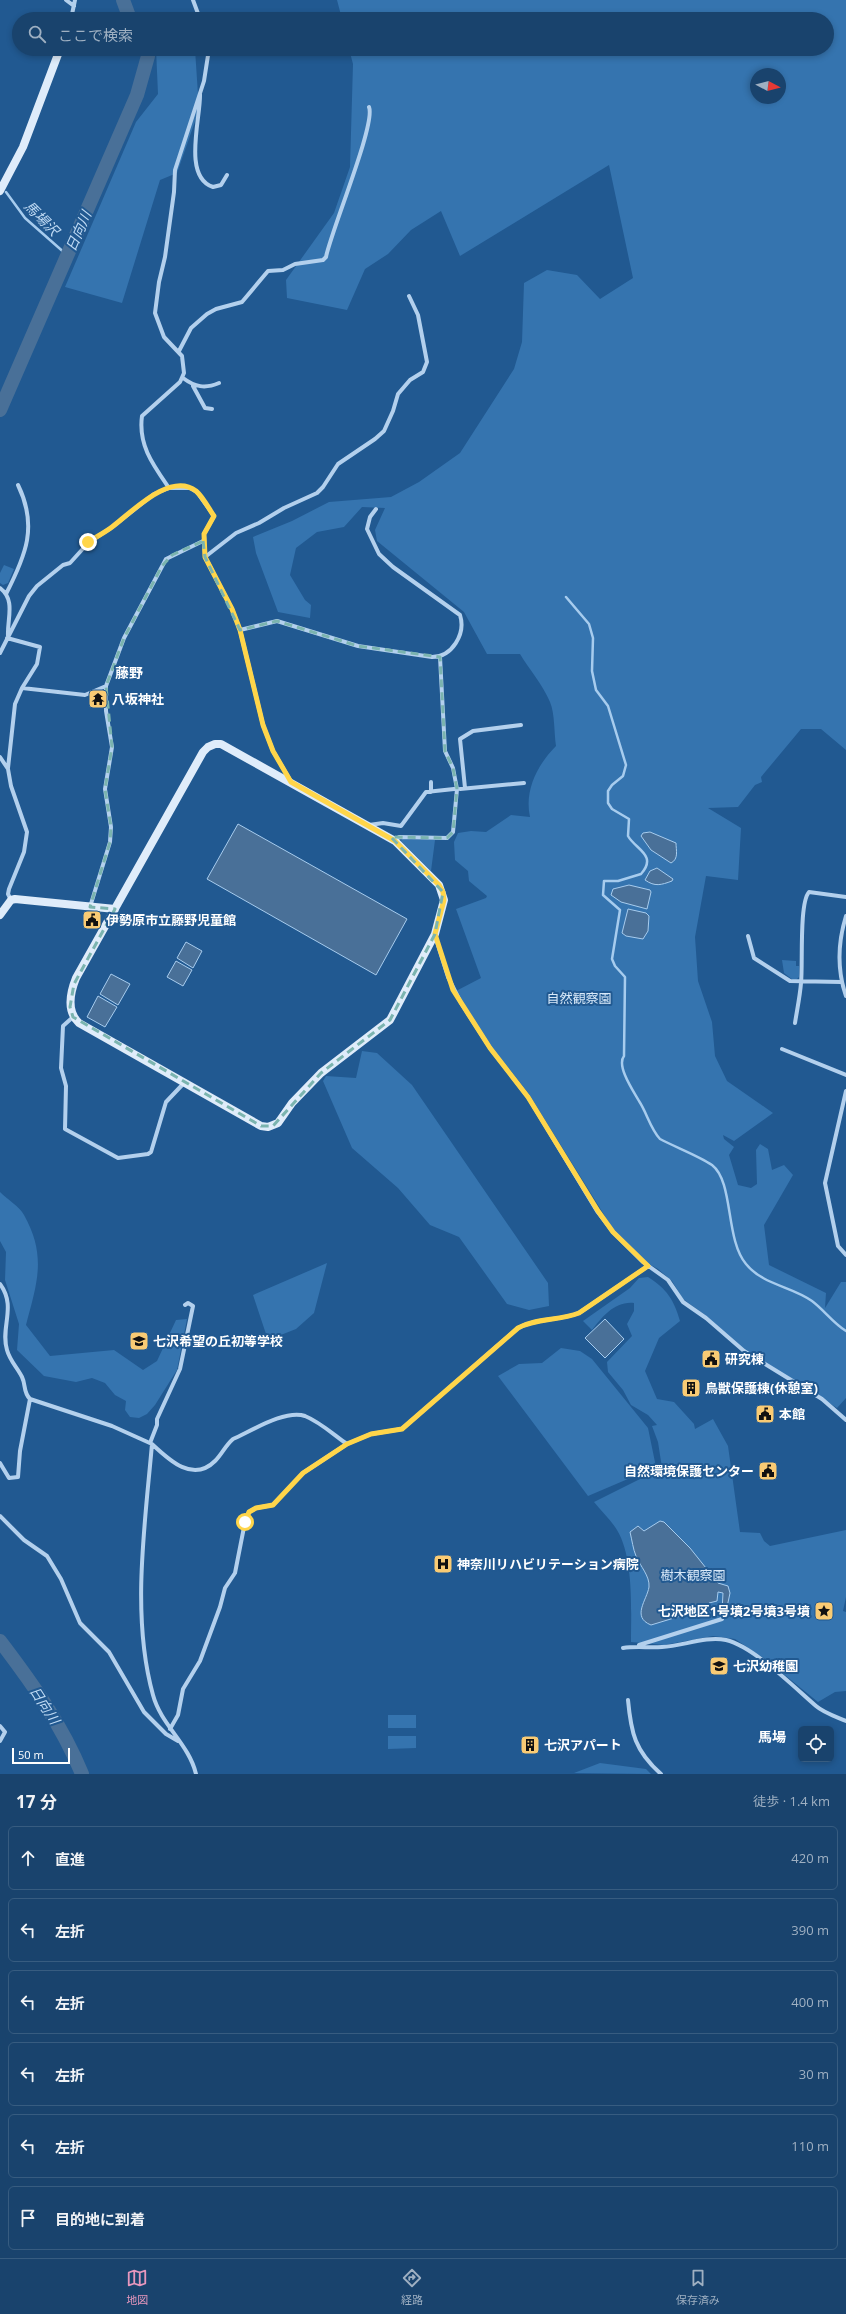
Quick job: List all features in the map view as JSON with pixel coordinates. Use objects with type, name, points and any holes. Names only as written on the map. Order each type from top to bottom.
[{"type":"street","points":[[66,0],[74,6]]},
{"type":"street","points":[[73,12],[75,0]]},
{"type":"street","points":[[193,0],[197,12]]},
{"type":"street","points":[[0,191],[23,147],[57,56]]},
{"type":"street","points":[[169,488],[152,464],[142,443],[140,425],[142,416],[183,378],[184,368],[179,351],[164,337],[155,313],[158,282],[165,257],[174,192],[175,170],[200,91],[209,56]]},
{"type":"street","points":[[200,91],[195,152],[198,173],[205,182],[213,187],[221,185],[227,175]]},
{"type":"street","points":[[179,351],[191,328],[216,308],[242,302],[268,271],[283,270],[295,264],[323,260],[326,258],[330,237],[350,185],[368,127],[371,115],[369,107]]},
{"type":"street","points":[[205,557],[236,533],[259,523],[284,508],[317,493],[323,487],[338,464],[375,439],[384,431],[393,411],[398,394],[410,380],[423,372],[427,362],[418,316],[409,296]]},
{"type":"street","points":[[183,378],[193,386],[205,408],[212,409]]},
{"type":"street","points":[[193,386],[210,387],[219,383]]},
{"type":"street","points":[[6,594],[23,555],[29,525],[26,501],[18,485]]},
{"type":"street","points":[[0,653],[29,596],[37,586],[63,565],[70,563],[88,542],[111,528],[154,494],[169,488],[181,486],[197,492],[214,516],[204,534],[203,541],[205,557],[232,609],[240,630],[263,725],[273,751],[291,782]]},
{"type":"street","points":[[240,630],[277,621],[358,646],[440,657],[450,652],[456,642],[461,628],[460,615],[393,567],[379,554],[367,529],[370,517],[376,509]]},
{"type":"street","points":[[90,907],[110,842],[111,827],[105,789],[112,747],[106,711],[106,686],[124,638],[166,559],[203,541]]},
{"type":"street","points":[[0,588],[6,594],[10,607],[8,637]]},
{"type":"street","points":[[8,637],[40,647],[37,664],[22,688],[15,704],[8,769],[11,786],[27,832],[24,852],[9,889],[8,894],[11,900]]},
{"type":"street","points":[[395,841],[399,837],[447,838],[453,832],[457,789],[453,768],[444,751],[440,657]]},
{"type":"street","points":[[22,688],[85,694],[106,686]]},
{"type":"street","points":[[521,725],[472,731],[460,739],[462,789],[524,783]]},
{"type":"street","points":[[221,744],[291,782],[395,841],[439,885],[443,892],[444,900],[435,934],[390,1020],[321,1073],[306,1087],[274,1126],[261,1126],[79,1023],[74,1017],[70,1007],[74,984],[115,909],[208,747],[221,744]]},
{"type":"street","points":[[0,757],[8,769]]},
{"type":"street","points":[[431,782],[431,792]]},
{"type":"street","points":[[367,825],[383,823],[401,826],[426,792],[454,790]]},
{"type":"street","points":[[795,1023],[801,982],[803,922],[806,896],[809,892],[846,897]]},
{"type":"street","points":[[11,900],[115,909]]},
{"type":"street","points":[[0,915],[11,900]]},
{"type":"street","points":[[846,916],[839,950],[841,982],[846,996]]},
{"type":"street","points":[[435,934],[453,990],[477,1028],[528,1097],[598,1211],[613,1232],[648,1266],[668,1280],[682,1302],[706,1318],[744,1351],[822,1399],[846,1420]]},
{"type":"street","points":[[748,936],[754,958],[790,981],[841,982]]},
{"type":"street","points":[[74,1017],[63,1026],[61,1068],[66,1086],[65,1129],[118,1158],[148,1154],[151,1152],[166,1102],[184,1083]]},
{"type":"street","points":[[782,1049],[846,1075]]},
{"type":"street","points":[[846,1091],[825,1183],[836,1240],[846,1255]]},
{"type":"street","points":[[170,1729],[178,1715],[182,1689],[200,1661],[220,1607],[225,1588],[235,1573],[245,1522],[249,1512],[256,1508],[273,1505],[303,1473],[347,1444],[371,1434],[402,1429],[518,1328],[526,1324],[568,1318],[579,1313],[648,1266]]},
{"type":"street","points":[[0,1284],[3,1288],[9,1311],[6,1350],[15,1369],[23,1378],[26,1394],[30,1399],[112,1426],[151,1444],[176,1465],[184,1469],[200,1469],[216,1460],[226,1445],[233,1439],[284,1416],[294,1414],[311,1419],[347,1444]]},
{"type":"street","points":[[185,1305],[188,1303],[193,1306],[180,1369],[157,1419],[157,1425],[151,1444],[142,1618],[152,1694],[159,1712],[192,1762],[196,1774]]},
{"type":"street","points":[[0,1463],[9,1478],[18,1477],[20,1451],[30,1399]]},
{"type":"street","points":[[0,1516],[24,1540],[47,1556],[61,1579],[80,1623],[108,1652],[144,1712],[166,1734],[179,1741]]},
{"type":"street","points":[[623,1648],[635,1646],[722,1619]]},
{"type":"street","points":[[635,1646],[661,1647],[698,1641],[726,1640],[738,1645],[765,1663],[793,1684],[817,1708],[846,1721]]},
{"type":"street","points":[[628,1700],[630,1724],[636,1744],[661,1774]]},
{"type":"street","points":[[0,1726],[5,1732],[0,1741]]},
{"type":"highlighted area","points":[[203,541],[205,557],[240,630],[277,621],[358,646],[440,657],[445,751],[453,768],[457,789],[453,832],[447,838],[391,837],[443,892],[435,934],[390,1020],[321,1073],[273,1126],[261,1126],[73,1017],[70,1007],[74,984],[115,909],[90,907],[110,842],[111,827],[105,789],[112,747],[106,686],[124,638],[162,566],[172,555]]},
{"type":"green space","name":"自然観察園","points":[[337,0],[846,0],[846,750],[821,729],[801,729],[761,777],[762,782],[755,785],[738,807],[708,808],[741,828],[738,880],[706,876],[695,937],[698,981],[712,1022],[715,1056],[727,1081],[773,1113],[734,1141],[723,1135],[724,1139],[734,1147],[729,1155],[738,1185],[751,1188],[757,1184],[756,1150],[760,1144],[768,1149],[772,1170],[784,1165],[793,1175],[764,1225],[769,1265],[826,1293],[825,1308],[841,1282],[846,1282],[846,1398],[837,1408],[744,1350],[704,1314],[683,1299],[672,1281],[658,1269],[642,1260],[613,1229],[529,1094],[488,1042],[456,991],[481,978],[456,909],[486,898],[487,896],[469,881],[468,871],[455,860],[454,842],[458,833],[471,831],[486,832],[511,815],[530,817],[529,797],[534,778],[538,769],[549,753],[556,746],[552,707],[540,683],[520,654],[487,654],[464,612],[377,541],[375,530],[385,508],[362,507],[344,527],[317,532],[296,548],[290,575],[305,600],[311,605],[310,618],[278,612],[256,553],[253,537],[292,521],[329,502],[391,497],[419,482],[460,453],[514,369],[522,342],[524,283],[547,270],[577,275],[600,299],[633,278],[609,165],[460,256],[441,211],[411,230],[388,254],[365,269],[347,310],[287,298],[286,280],[334,213],[350,167],[353,64],[351,56],[834,56],[834,12],[340,12]]},
{"type":"green space","points":[[156,56],[195,56],[199,110],[177,173],[160,180],[122,303],[65,287],[136,122],[158,94]]},
{"type":"green space","points":[[4,565],[14,569],[8,583],[3,585],[0,583],[0,573]]},
{"type":"green space","points":[[402,839],[435,840],[431,871],[401,841]]},
{"type":"green space","points":[[782,960],[796,961],[796,966],[799,966],[799,977],[796,980],[793,980],[784,973]]},
{"type":"green space","points":[[362,1051],[377,1053],[412,1085],[548,1283],[549,1306],[529,1310],[507,1304],[459,1237],[430,1225],[398,1188],[352,1148],[323,1081],[326,1076],[356,1078]]},
{"type":"green space","points":[[0,1192],[22,1212],[36,1244],[38,1270],[34,1296],[26,1325],[50,1356],[114,1350],[143,1370],[157,1361],[176,1320],[187,1319],[177,1370],[155,1405],[147,1414],[139,1418],[130,1417],[125,1410],[126,1401],[115,1395],[105,1383],[92,1378],[76,1382],[44,1376],[17,1350],[19,1324],[5,1280],[6,1252],[0,1241]]},
{"type":"green space","points":[[327,1263],[314,1313],[296,1329],[268,1340],[253,1295]]},
{"type":"green space","name":"樹木観察園","points":[[648,1277],[655,1281],[669,1296],[680,1321],[659,1338],[645,1371],[657,1399],[674,1402],[694,1424],[695,1429],[713,1419],[728,1446],[740,1532],[760,1533],[764,1541],[770,1546],[846,1530],[846,1597],[843,1611],[846,1612],[846,1691],[835,1692],[818,1702],[765,1659],[735,1639],[713,1636],[664,1645],[631,1642],[631,1600],[629,1569],[626,1555],[617,1530],[594,1502],[662,1468],[658,1442],[652,1426],[657,1425],[648,1415],[631,1405],[623,1390],[608,1372],[607,1362],[632,1336],[627,1324],[634,1311],[634,1303],[621,1304],[610,1310],[592,1330],[583,1321],[630,1288],[639,1278]]},
{"type":"green space","points":[[561,1348],[580,1351],[592,1359],[648,1428],[656,1467],[588,1496],[498,1376],[519,1364],[542,1363]]},
{"type":"green space","points":[[388,1715],[416,1715],[416,1728],[388,1728]]},
{"type":"green space","points":[[388,1736],[416,1736],[416,1748],[388,1749]]},
{"type":"green space","points":[[600,1763],[646,1769],[651,1774],[574,1773]]},
{"type":"shaded area","points":[[238,824],[407,919],[376,975],[207,879]]},
{"type":"shaded area","points":[[650,832],[676,843],[676,854],[674,861],[671,863],[651,850],[641,836],[643,833]]},
{"type":"shaded area","points":[[657,868],[673,879],[672,881],[658,885],[652,884],[645,880],[650,871]]},
{"type":"shaded area","points":[[629,885],[650,890],[651,892],[647,909],[621,902],[611,895],[613,889]]},
{"type":"shaded area","points":[[628,909],[646,913],[649,916],[648,931],[643,939],[626,936],[622,933]]},
{"type":"shaded area","points":[[186,942],[202,951],[193,968],[177,958]]},
{"type":"shaded area","points":[[176,961],[192,970],[183,986],[167,977]]},
{"type":"shaded area","points":[[111,974],[130,984],[118,1005],[100,994]]},
{"type":"shaded area","points":[[98,996],[117,1007],[105,1027],[87,1017]]},
{"type":"shaded area","points":[[605,1319],[624,1339],[605,1358],[585,1338]]},
{"type":"shaded area","points":[[660,1521],[664,1522],[690,1548],[718,1583],[728,1586],[730,1593],[726,1612],[722,1611],[723,1593],[718,1592],[717,1601],[709,1603],[707,1608],[651,1625],[645,1622],[642,1618],[642,1608],[648,1592],[649,1583],[635,1553],[630,1532],[638,1526],[644,1531]]},
{"type":"waterway","name":"日向川","points":[[123,0],[127,12]]},
{"type":"waterway","name":"日向川","points":[[0,410],[137,95],[148,56]]},
{"type":"waterway","name":"馬場沢","points":[[6,192],[25,218],[67,255]]},
{"type":"waterway","points":[[566,597],[589,624],[593,638],[592,671],[596,690],[608,706],[626,765],[623,776],[612,785],[608,791],[608,803],[612,809],[629,819],[628,836],[631,841],[644,853],[647,862],[646,867],[641,874],[618,881],[604,881],[603,895],[620,910],[612,959],[615,966],[625,977],[624,1056],[622,1060],[624,1072],[660,1139],[707,1162],[719,1173],[724,1184],[735,1240],[739,1253],[746,1264],[761,1277],[812,1301],[846,1331]]},
{"type":"waterway","name":"日向川","points":[[0,1641],[24,1673],[56,1721],[82,1774]]},
{"type":"place","name":"八坂神社","points":[[98,699]]},
{"type":"place","name":"伊勢原市立藤野児童館","points":[[92,920]]},
{"type":"place","name":"七沢希望の丘初等学校","points":[[139,1341]]},
{"type":"place","name":"研究棟","points":[[711,1359]]},
{"type":"place","name":"鳥獣保護棟(休憩室)","points":[[691,1388]]},
{"type":"place","name":"本館","points":[[765,1414]]},
{"type":"place","name":"自然環境保護センター","points":[[768,1471]]},
{"type":"place","name":"神奈川リハビリテーション病院","points":[[443,1564]]},
{"type":"place","name":"七沢地区1号墳2号墳3号墳","points":[[824,1611]]},
{"type":"place","name":"七沢幼稚園","points":[[719,1666]]},
{"type":"place","name":"七沢アパート","points":[[530,1745]]},
{"type":"district","name":"藤野","points":[[129,672]]},
{"type":"district","name":"馬場","points":[[772,1736]]},
{"type":"route","points":[[88,542],[111,528],[154,494],[169,488],[181,486],[190,488],[197,492],[214,516],[213,521],[204,534],[203,541],[205,557],[212,574],[232,609],[240,630],[263,725],[273,751],[291,782],[395,841],[439,885],[443,892],[444,900],[435,934],[453,990],[490,1048],[530,1100],[598,1211],[613,1232],[648,1266],[579,1313],[568,1318],[526,1324],[518,1328],[402,1429],[371,1434],[347,1444],[303,1473],[273,1505],[256,1508],[249,1512],[245,1522]]}]
